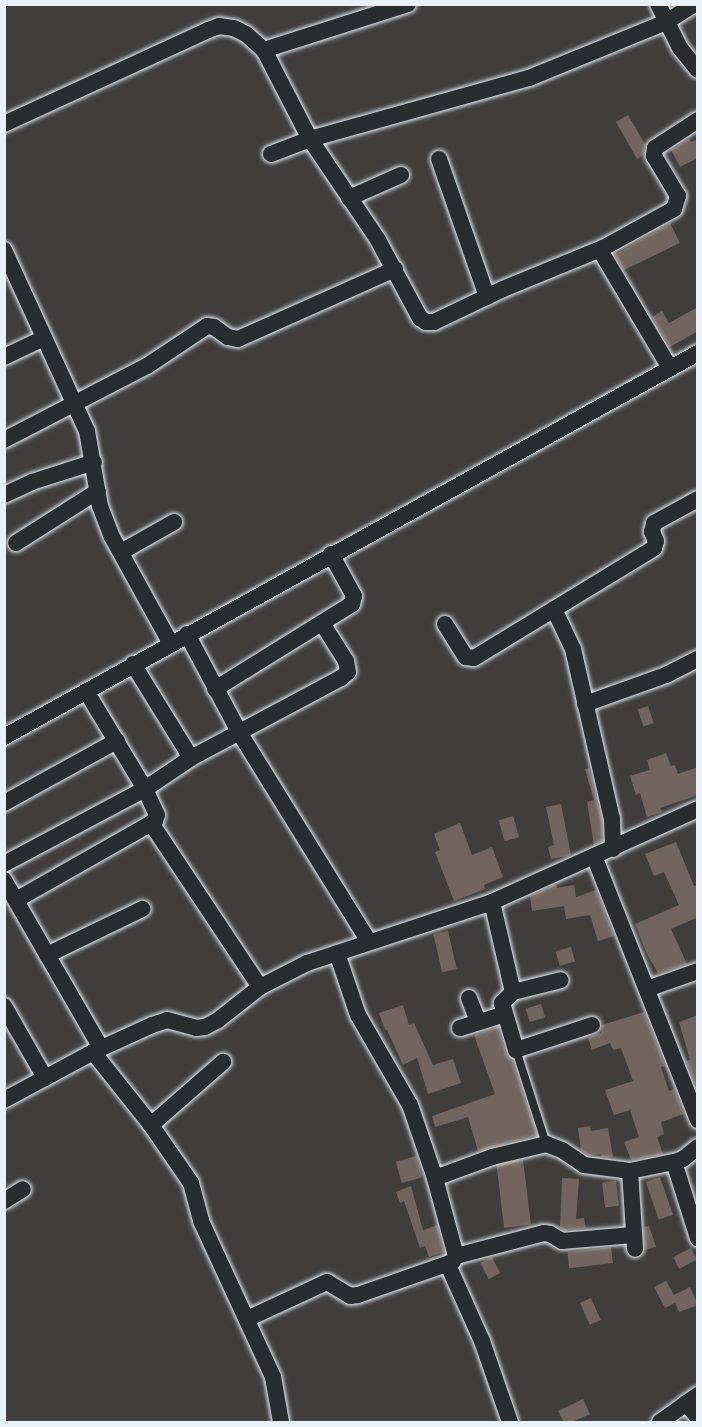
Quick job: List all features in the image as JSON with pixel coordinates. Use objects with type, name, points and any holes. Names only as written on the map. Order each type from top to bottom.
[{"type":"street","points":[[264,50],[363,11],[408,4]]},
{"type":"street","points":[[658,4],[680,48],[698,70]]},
{"type":"street","points":[[271,154],[310,139],[529,78],[666,22],[695,4]]},
{"type":"street","points":[[4,123],[219,26],[246,34],[264,50],[310,139],[395,269],[420,318],[426,322],[434,322],[603,248],[674,209],[678,196],[654,156],[655,148],[698,120]]},
{"type":"street","points":[[439,159],[487,297]]},
{"type":"street","points":[[349,198],[401,175]]},
{"type":"street","points":[[603,248],[602,257],[670,368]]},
{"type":"street","points":[[4,250],[87,431],[100,506],[121,552],[171,644]]},
{"type":"street","points":[[4,440],[147,366],[207,326],[214,327],[228,337],[238,339],[395,269]]},
{"type":"street","points":[[4,357],[44,338]]},
{"type":"street","points":[[4,737],[331,554],[698,353]]},
{"type":"street","points":[[4,495],[32,482],[94,462]]},
{"type":"street","points":[[16,543],[98,491]]},
{"type":"street","points":[[446,624],[469,659],[654,548],[656,541],[652,532],[654,523],[698,499]]},
{"type":"street","points":[[121,552],[174,522]]},
{"type":"street","points":[[215,689],[354,601],[331,554]]},
{"type":"street","points":[[554,609],[573,648],[612,819],[613,849]]},
{"type":"street","points":[[4,864],[145,789],[190,758],[323,690],[348,672],[346,660],[322,623]]},
{"type":"street","points":[[187,634],[239,732],[369,942]]},
{"type":"street","points":[[585,704],[666,675],[698,659]]},
{"type":"street","points":[[133,664],[190,758]]},
{"type":"street","points":[[16,900],[151,823],[157,815],[145,789],[86,691]]},
{"type":"street","points":[[4,803],[117,741]]},
{"type":"street","points":[[4,1100],[97,1050],[167,1020],[196,1028],[205,1027],[218,1020],[260,987],[307,963],[492,902],[698,809]]},
{"type":"street","points":[[151,823],[260,987]]},
{"type":"street","points":[[594,856],[698,1120]]},
{"type":"street","points":[[4,880],[97,1050],[190,1183],[201,1221],[273,1377],[281,1422]]},
{"type":"street","points":[[492,902],[513,992]]},
{"type":"street","points":[[47,955],[142,909]]},
{"type":"street","points":[[337,953],[358,1016],[410,1105],[435,1178],[452,1261],[510,1422]]},
{"type":"street","points":[[647,989],[698,971]]},
{"type":"street","points":[[561,980],[513,992],[502,1003],[516,1050],[592,1025]]},
{"type":"street","points":[[469,998],[478,1022]]},
{"type":"street","points":[[4,1006],[45,1078]]},
{"type":"street","points":[[460,1028],[505,1014]]},
{"type":"street","points":[[151,1125],[223,1062]]},
{"type":"street","points":[[435,1178],[492,1157],[546,1144],[562,1150],[584,1165],[630,1171],[683,1159],[698,1147]]},
{"type":"street","points":[[674,1162],[698,1238]]},
{"type":"street","points":[[247,1319],[327,1282],[350,1296],[358,1295],[452,1261],[544,1233],[562,1241],[634,1242],[630,1171]]},
{"type":"street","points":[[4,1201],[23,1189]]},
{"type":"street","points":[[660,1422],[692,1399],[698,1419]]},
{"type":"lane","points":[[516,1050],[546,1144]]},
{"type":"building","points":[[628,115],[645,144],[644,155],[637,159],[616,122]]},
{"type":"building","points":[[689,139],[691,142],[698,139],[698,158],[680,167],[671,150]]},
{"type":"building","points":[[670,223],[680,243],[624,270],[615,255]]},
{"type":"building","points":[[698,307],[698,331],[670,347],[652,317],[662,311],[669,323]]},
{"type":"building","points":[[648,706],[654,723],[643,727],[638,710]]},
{"type":"building","points":[[666,753],[671,766],[675,765],[678,774],[698,767],[698,795],[660,808],[662,812],[647,817],[640,793],[636,795],[630,776],[650,770],[647,760]]},
{"type":"building","points":[[589,768],[602,820],[602,841],[594,845],[587,802],[594,800],[585,769]]},
{"type":"building","points":[[561,804],[571,855],[551,859],[548,847],[554,845],[546,807]]},
{"type":"building","points":[[513,816],[519,837],[505,841],[499,820]]},
{"type":"building","points":[[460,823],[472,855],[492,847],[503,877],[484,885],[485,889],[454,901],[435,852],[440,850],[434,834]]},
{"type":"building","points":[[676,842],[694,886],[698,885],[698,917],[671,929],[687,964],[658,973],[647,954],[635,924],[679,905],[664,872],[654,876],[645,854]]},
{"type":"building","points":[[556,884],[557,888],[574,885],[576,897],[596,890],[614,936],[598,941],[590,915],[566,919],[564,906],[532,911],[530,896]]},
{"type":"building","points":[[448,931],[457,969],[442,972],[433,934]]},
{"type":"building","points":[[571,947],[575,961],[560,966],[556,951]]},
{"type":"building","points":[[541,1004],[545,1017],[530,1022],[526,1009]]},
{"type":"building","points":[[403,1005],[409,1025],[414,1023],[433,1065],[453,1059],[461,1083],[428,1094],[417,1058],[403,1065],[379,1013]]},
{"type":"building","points":[[644,1012],[665,1066],[661,1067],[669,1091],[674,1089],[684,1114],[661,1122],[664,1134],[657,1137],[663,1154],[631,1160],[624,1142],[639,1137],[630,1110],[614,1115],[605,1090],[633,1081],[621,1048],[613,1050],[610,1043],[592,1050],[588,1038],[601,1033],[602,1025]]},
{"type":"building","points":[[698,1015],[698,1090],[686,1061],[690,1060],[679,1022]]},
{"type":"building","points":[[498,1027],[506,1053],[512,1060],[537,1135],[478,1151],[468,1117],[435,1127],[432,1116],[495,1094],[474,1035]]},
{"type":"building","points":[[590,1126],[591,1131],[608,1128],[613,1157],[602,1157],[601,1154],[588,1155],[581,1150],[578,1128]]},
{"type":"building","points":[[416,1156],[422,1177],[402,1183],[396,1162]]},
{"type":"building","points":[[523,1160],[531,1225],[504,1228],[496,1163]]},
{"type":"building","points":[[660,1177],[673,1215],[659,1220],[646,1182]]},
{"type":"building","points":[[562,1178],[579,1179],[576,1219],[584,1218],[586,1228],[564,1230],[560,1228]]},
{"type":"building","points":[[616,1181],[619,1206],[605,1208],[602,1183]]},
{"type":"building","points":[[411,1186],[423,1230],[437,1225],[444,1252],[429,1257],[425,1246],[420,1248],[404,1201],[400,1203],[396,1192]]},
{"type":"building","points":[[649,1226],[656,1247],[645,1250],[644,1227]]},
{"type":"building","points":[[611,1247],[613,1263],[569,1268],[567,1252]]},
{"type":"building","points":[[691,1248],[697,1260],[679,1269],[673,1257]]},
{"type":"building","points":[[492,1257],[500,1273],[489,1279],[480,1263]]},
{"type":"building","points":[[666,1281],[674,1295],[690,1287],[698,1305],[679,1312],[675,1303],[665,1308],[654,1287]]},
{"type":"building","points":[[591,1298],[601,1320],[590,1325],[580,1303]]},
{"type":"building","points":[[583,1399],[590,1414],[572,1422],[564,1422],[558,1411]]}]
